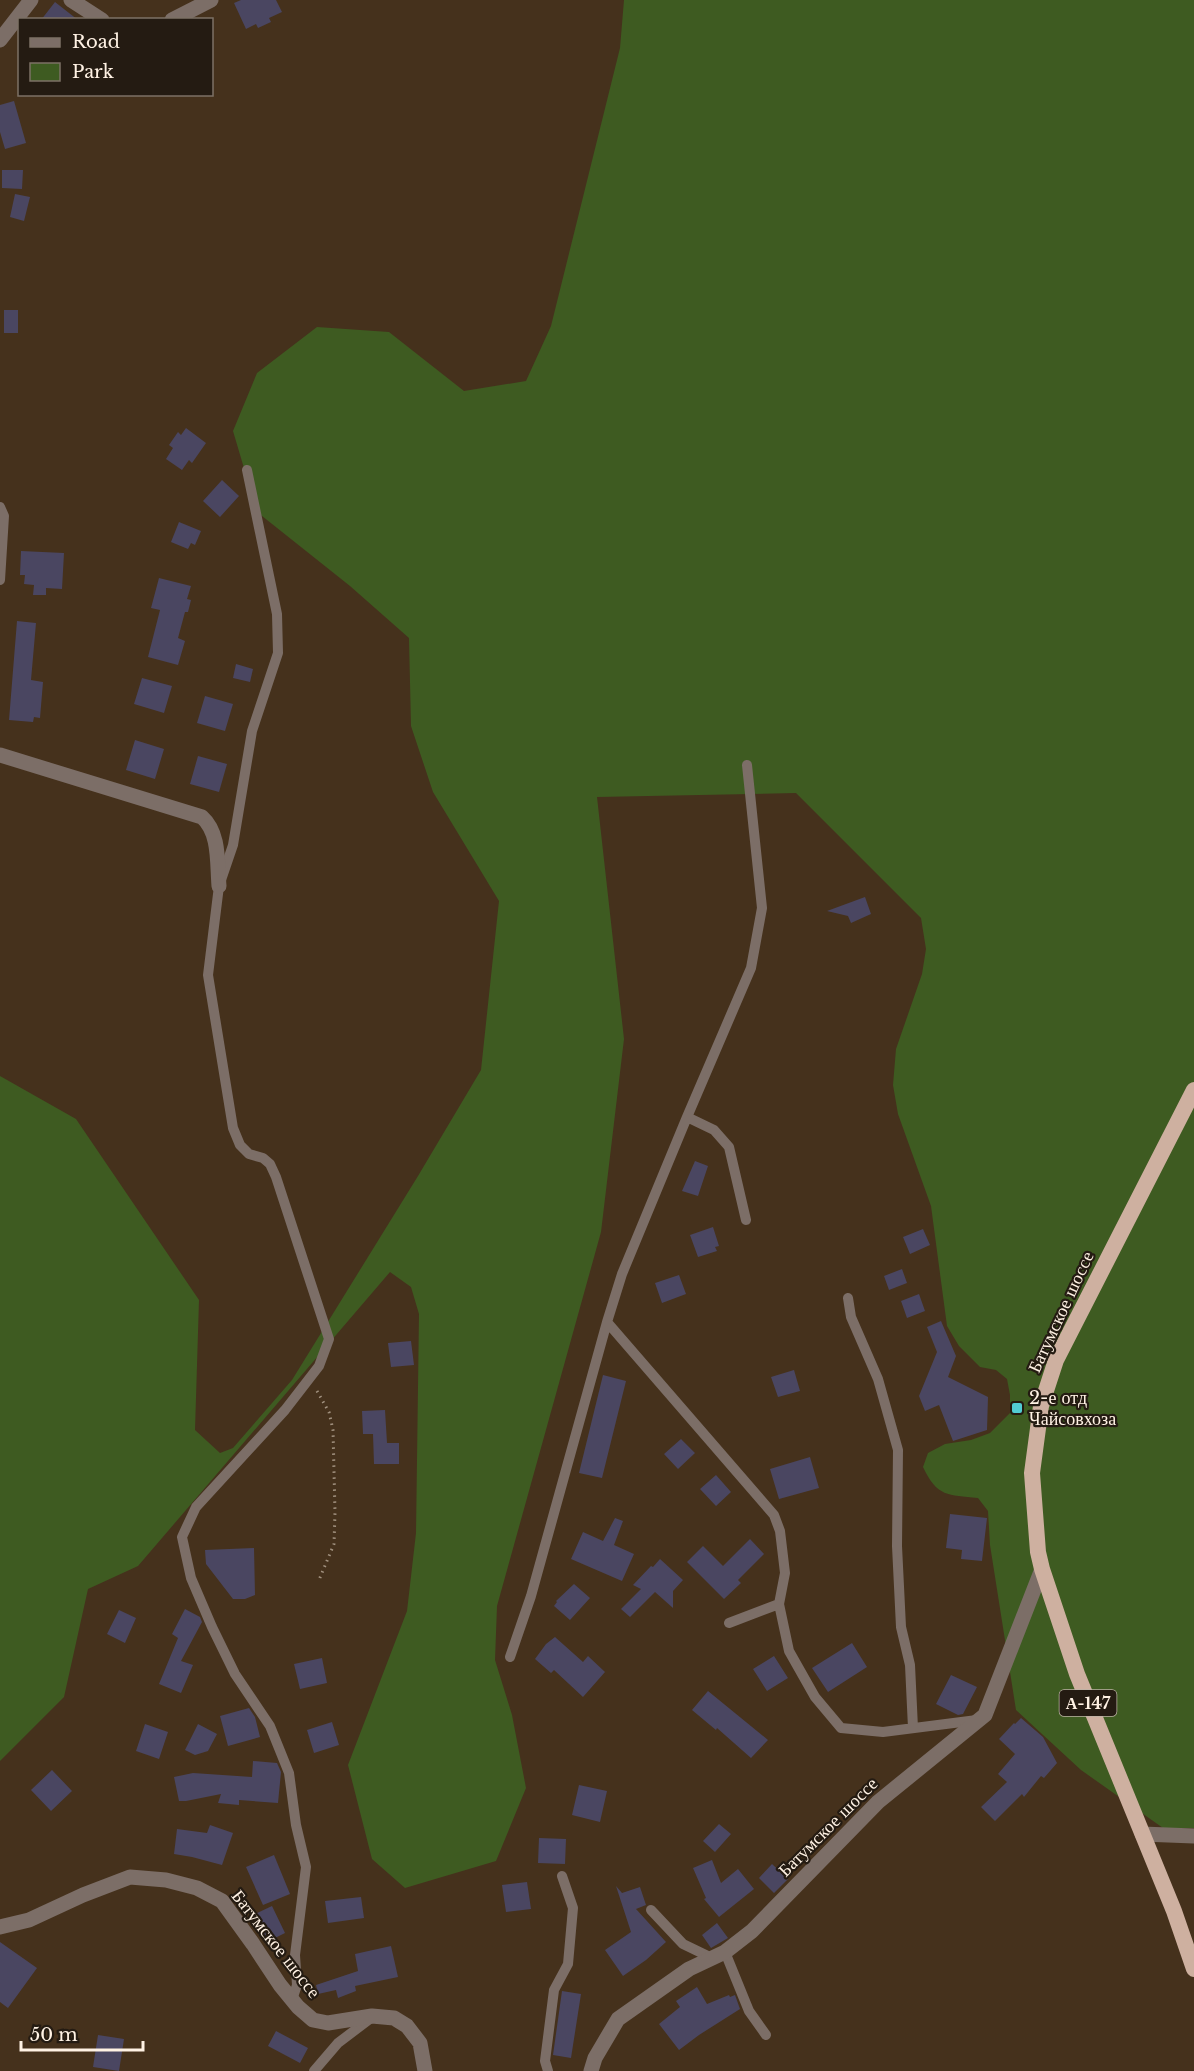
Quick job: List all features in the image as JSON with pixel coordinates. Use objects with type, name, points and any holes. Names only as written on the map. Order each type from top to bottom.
[{"type":"highway","name":"Батумское шоссе","points":[[1194,1090],[1056,1360],[1041,1407],[1032,1473],[1038,1552],[1042,1569],[1077,1674],[1174,1911],[1194,1969]]},
{"type":"street","points":[[0,40],[31,0]]},
{"type":"street","points":[[71,0],[99,18]]},
{"type":"street","points":[[176,18],[211,0]]},
{"type":"street","points":[[0,755],[202,817],[214,832],[219,886]]},
{"type":"street","name":"Батумское шоссе","points":[[591,2071],[595,2058],[618,2019],[689,1969],[719,1955],[752,1931],[878,1802],[985,1715],[1042,1569]]},
{"type":"street","points":[[1142,1834],[1194,1836]]},
{"type":"street","name":"Батумское шоссе","points":[[0,1927],[29,1920],[83,1895],[130,1877],[166,1880],[197,1888],[222,1901],[292,2000],[313,2020],[328,2023],[372,2016],[394,2018],[407,2026],[420,2043],[425,2071]]},
{"type":"lane","points":[[247,470],[277,614],[278,653],[252,731],[233,845],[219,886],[208,975],[233,1128],[240,1145],[249,1154],[263,1158],[270,1164],[276,1177],[329,1339],[319,1366],[253,1447],[195,1507],[182,1537],[191,1578],[212,1627],[235,1674],[270,1726],[288,1773],[296,1825],[306,1867],[295,1955],[297,1985],[292,2000]]},
{"type":"lane","points":[[0,507],[4,516],[0,580]]},
{"type":"lane","points":[[510,1657],[531,1596],[622,1274],[751,968],[762,908],[747,765]]},
{"type":"lane","points":[[687,1117],[714,1130],[729,1147],[746,1220]]},
{"type":"lane","points":[[848,1298],[851,1317],[878,1379],[898,1450],[897,1546],[901,1627],[910,1665],[913,1728]]},
{"type":"lane","points":[[607,1322],[774,1515],[780,1531],[785,1573],[779,1604],[789,1651],[815,1697],[841,1728],[883,1732],[980,1720]]},
{"type":"lane","points":[[729,1623],[779,1604]]},
{"type":"lane","points":[[548,2071],[545,2061],[554,1990],[568,1964],[573,1908],[562,1876]]},
{"type":"lane","points":[[651,1910],[683,1944],[719,1955],[749,2011],[766,2035]]},
{"type":"lane","points":[[314,2070],[338,2043],[372,2016]]},
{"type":"path","points":[[310,1378],[329,1412],[333,1430],[334,1544],[318,1580]]},
{"type":"green space","points":[[624,0],[1194,0],[1194,1828],[1163,1828],[1081,1770],[1016,1710],[990,1545],[988,1511],[978,1498],[944,1493],[933,1484],[923,1467],[928,1453],[945,1444],[971,1440],[990,1433],[1010,1413],[1010,1395],[1007,1379],[996,1370],[980,1367],[959,1346],[947,1326],[931,1206],[898,1114],[893,1085],[896,1049],[922,974],[926,949],[921,918],[796,793],[597,797],[624,1039],[601,1232],[497,1606],[495,1660],[512,1715],[526,1788],[496,1861],[405,1888],[372,1859],[348,1765],[407,1611],[416,1533],[419,1314],[411,1287],[390,1272],[138,1566],[88,1589],[64,1697],[0,1761],[0,1076],[76,1119],[199,1300],[195,1430],[220,1453],[233,1448],[292,1380],[481,1070],[499,901],[433,792],[411,726],[409,638],[350,586],[257,512],[233,431],[257,373],[317,327],[389,332],[464,391],[526,381],[551,326],[620,48]]},
{"type":"building","points":[[241,0],[276,0],[282,12],[269,18],[271,22],[258,28],[256,24],[246,29],[234,3]]},
{"type":"building","points":[[55,2],[75,18],[43,18]]},
{"type":"building","points":[[14,101],[26,143],[5,149],[0,132],[0,105]]},
{"type":"building","points":[[2,170],[23,170],[22,189],[2,188]]},
{"type":"building","points":[[15,194],[30,197],[24,221],[10,217]]},
{"type":"building","points":[[4,310],[18,310],[18,333],[4,333]]},
{"type":"building","points":[[186,428],[206,443],[192,463],[189,460],[182,470],[166,459],[173,448],[169,445],[178,432],[181,435]]},
{"type":"building","points":[[222,480],[239,496],[220,517],[203,501]]},
{"type":"building","points":[[179,522],[201,531],[195,545],[191,543],[188,549],[171,542]]},
{"type":"building","points":[[21,551],[64,553],[62,589],[46,588],[46,595],[33,595],[34,585],[24,584],[25,575],[20,575]]},
{"type":"building","points":[[159,578],[191,586],[187,599],[191,600],[188,612],[185,612],[178,638],[185,641],[178,665],[148,657],[160,610],[151,608]]},
{"type":"building","points":[[17,621],[36,623],[31,680],[43,682],[40,718],[34,717],[33,722],[9,720]]},
{"type":"building","points":[[236,664],[253,669],[250,682],[233,678]]},
{"type":"building","points":[[142,678],[172,686],[164,713],[134,704]]},
{"type":"building","points":[[205,696],[233,704],[225,731],[197,723]]},
{"type":"building","points":[[135,740],[164,749],[155,779],[126,770]]},
{"type":"building","points":[[198,756],[227,764],[219,792],[190,784]]},
{"type":"building","points":[[865,897],[871,914],[851,923],[848,916],[827,911]]},
{"type":"building","points":[[695,1161],[708,1166],[698,1196],[682,1191]]},
{"type":"building","points":[[713,1227],[719,1246],[715,1247],[717,1251],[698,1257],[690,1235]]},
{"type":"building","points":[[923,1229],[930,1245],[910,1254],[903,1237]]},
{"type":"building","points":[[902,1269],[907,1283],[889,1290],[884,1276]]},
{"type":"building","points":[[679,1275],[686,1294],[662,1303],[655,1283]]},
{"type":"building","points":[[919,1294],[925,1311],[907,1318],[901,1301]]},
{"type":"building","points":[[941,1321],[956,1356],[948,1377],[988,1397],[987,1430],[953,1441],[939,1405],[925,1411],[919,1396],[937,1352],[927,1327]]},
{"type":"building","points":[[411,1341],[414,1365],[391,1367],[388,1343]]},
{"type":"building","points":[[794,1370],[800,1391],[778,1397],[771,1377]]},
{"type":"building","points":[[603,1375],[626,1381],[602,1478],[579,1473]]},
{"type":"building","points":[[385,1410],[387,1443],[399,1443],[399,1464],[374,1464],[373,1434],[363,1434],[362,1411]]},
{"type":"building","points":[[681,1439],[695,1453],[678,1469],[664,1454]]},
{"type":"building","points":[[810,1457],[819,1488],[779,1499],[770,1469]]},
{"type":"building","points":[[716,1475],[731,1492],[716,1506],[700,1489]]},
{"type":"building","points":[[950,1514],[987,1518],[982,1561],[961,1559],[962,1550],[946,1548]]},
{"type":"building","points":[[615,1518],[623,1521],[614,1545],[634,1554],[622,1581],[571,1559],[583,1532],[603,1541]]},
{"type":"building","points":[[750,1539],[764,1554],[738,1580],[741,1583],[724,1599],[687,1562],[703,1546],[723,1566]]},
{"type":"building","points":[[254,1548],[255,1595],[245,1599],[233,1599],[206,1564],[205,1550]]},
{"type":"building","points":[[660,1559],[683,1580],[673,1591],[673,1608],[655,1592],[630,1617],[621,1609],[641,1589],[633,1585]]},
{"type":"building","points":[[574,1584],[590,1598],[570,1620],[554,1606],[556,1601]]},
{"type":"building","points":[[185,1609],[200,1617],[202,1622],[181,1661],[193,1665],[181,1693],[159,1684],[178,1638],[172,1634]]},
{"type":"building","points":[[119,1610],[136,1618],[125,1643],[107,1634]]},
{"type":"building","points":[[555,1637],[583,1662],[588,1656],[605,1672],[583,1697],[554,1670],[551,1673],[535,1659],[546,1644]]},
{"type":"building","points":[[852,1643],[867,1667],[828,1692],[812,1668]]},
{"type":"building","points":[[774,1656],[788,1678],[767,1691],[753,1669]]},
{"type":"building","points":[[322,1658],[327,1683],[300,1689],[294,1664]]},
{"type":"building","points":[[951,1675],[977,1687],[963,1714],[958,1715],[936,1704]]},
{"type":"building","points":[[708,1691],[768,1740],[751,1758],[717,1728],[716,1730],[692,1710]]},
{"type":"building","points":[[249,1708],[255,1717],[260,1737],[228,1746],[220,1716]]},
{"type":"building","points":[[1021,1718],[1043,1737],[1057,1763],[1044,1778],[1041,1776],[1024,1797],[1022,1794],[995,1821],[981,1807],[1007,1782],[998,1774],[1015,1754],[999,1739]]},
{"type":"building","points":[[332,1722],[339,1745],[314,1753],[307,1730]]},
{"type":"building","points":[[145,1724],[168,1732],[159,1759],[136,1751]]},
{"type":"building","points":[[198,1724],[217,1734],[208,1751],[195,1755],[185,1750]]},
{"type":"building","points":[[253,1761],[277,1763],[281,1772],[278,1803],[239,1800],[239,1805],[218,1803],[221,1794],[179,1801],[174,1777],[193,1773],[252,1777]]},
{"type":"building","points":[[52,1770],[72,1791],[51,1811],[31,1790]]},
{"type":"building","points":[[579,1785],[607,1791],[600,1822],[572,1815]]},
{"type":"building","points":[[719,1824],[731,1834],[715,1852],[703,1841]]},
{"type":"building","points":[[210,1825],[233,1833],[222,1865],[174,1854],[177,1829],[207,1833]]},
{"type":"building","points":[[539,1838],[566,1839],[565,1864],[538,1863]]},
{"type":"building","points":[[274,1855],[290,1894],[263,1905],[246,1867]]},
{"type":"building","points":[[712,1860],[721,1883],[738,1869],[754,1889],[719,1917],[704,1899],[706,1898],[693,1868]]},
{"type":"building","points":[[772,1864],[788,1879],[774,1893],[759,1878]]},
{"type":"building","points":[[527,1882],[531,1909],[506,1912],[502,1885]]},
{"type":"building","points":[[616,1886],[622,1893],[640,1887],[646,1905],[636,1909],[666,1942],[623,1976],[605,1950],[631,1932]]},
{"type":"building","points":[[361,1897],[364,1918],[328,1923],[325,1901]]},
{"type":"building","points":[[272,1906],[285,1933],[267,1942],[253,1915]]},
{"type":"building","points":[[717,1923],[728,1938],[711,1948],[702,1935]]},
{"type":"building","points":[[0,1942],[37,1968],[8,2008],[0,2002]]},
{"type":"building","points":[[391,1946],[398,1977],[355,1986],[356,1991],[338,1998],[336,1990],[318,1994],[316,1985],[358,1971],[355,1954]]},
{"type":"building","points":[[697,1987],[707,2004],[729,1995],[730,1997],[735,1995],[740,2009],[679,2050],[659,2024],[680,2007],[676,2001]]},
{"type":"building","points":[[562,1991],[581,1994],[571,2058],[553,2055]]},
{"type":"building","points":[[276,2031],[308,2048],[300,2063],[268,2046]]},
{"type":"building","points":[[98,2035],[124,2039],[119,2071],[93,2067]]},
{"type":"place","name":"2-е отд Чайсовхоза","points":[[1017,1408]]}]
